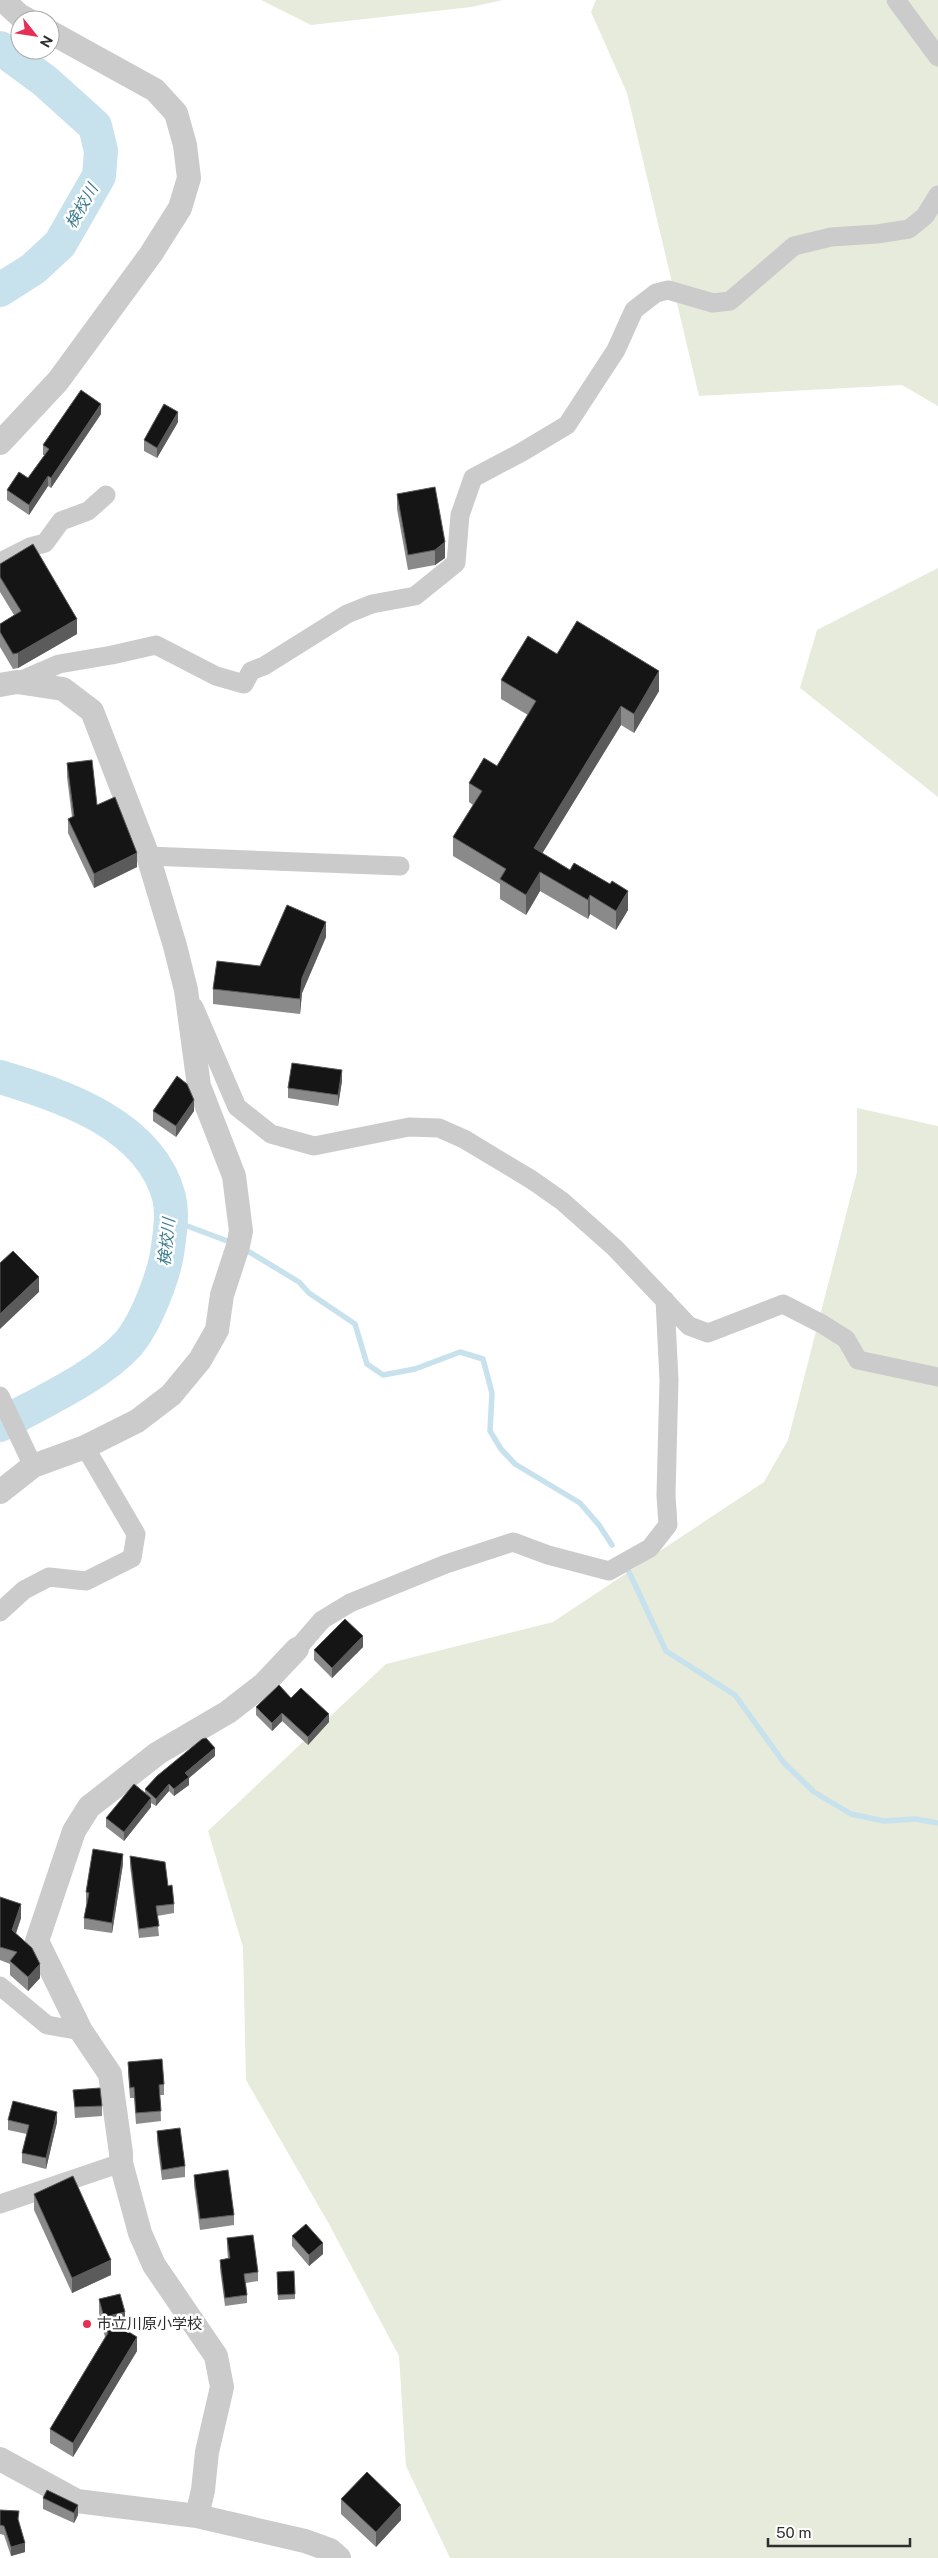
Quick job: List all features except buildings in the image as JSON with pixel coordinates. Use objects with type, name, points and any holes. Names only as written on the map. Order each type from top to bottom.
[{"type":"street","points":[[3,0],[16,10]]},
{"type":"street","points":[[896,0],[938,57]]},
{"type":"street","points":[[0,443],[58,381],[151,254],[180,208],[189,178],[185,145],[176,113],[155,90],[60,38]]},
{"type":"street","points":[[7,680],[59,664],[156,645],[216,676],[244,684],[251,671],[264,666],[347,614],[372,604],[415,596],[456,563],[460,515],[473,478],[522,452],[567,424],[616,350],[634,310],[645,300],[656,293],[668,290],[714,303],[730,301],[794,246],[831,237],[877,234],[909,229],[925,216],[938,195]]},
{"type":"street","points":[[0,562],[30,547],[45,543],[61,520],[88,511],[106,495]]},
{"type":"street","points":[[7,680],[63,689],[92,710],[148,856],[186,990],[237,1107],[272,1134],[314,1146],[409,1127],[439,1128],[464,1139],[532,1180],[562,1201],[615,1248],[689,1326],[708,1333],[783,1304],[846,1339],[858,1360],[938,1377]]},
{"type":"street","points":[[148,856],[400,866]]},
{"type":"street","points":[[0,1492],[33,1466],[85,1447],[137,1421],[171,1395],[200,1360],[217,1330],[222,1295],[241,1231],[234,1176],[199,1086],[186,990]]},
{"type":"street","points":[[197,2516],[203,2490],[207,2452],[222,2387],[216,2356],[154,2265],[140,2233],[121,2163],[110,2074],[80,2031],[37,1941],[74,1831],[89,1807],[158,1754],[228,1712],[257,1690],[322,1620],[350,1603],[446,1564],[513,1542],[548,1555],[609,1570],[650,1548],[668,1525],[666,1495],[669,1380],[665,1300]]},
{"type":"street","points":[[3,1402],[33,1466]]},
{"type":"street","points":[[0,1612],[24,1590],[49,1577],[86,1581],[132,1558],[136,1534],[85,1447]]},
{"type":"street","points":[[0,1986],[47,2025],[80,2031]]},
{"type":"street","points":[[0,2204],[121,2163]]},
{"type":"street","points":[[0,2459],[77,2502],[197,2516],[305,2541],[330,2550],[339,2558]]},
{"type":"green space","points":[[261,0],[503,0],[471,7],[311,25]]},
{"type":"green space","points":[[596,0],[938,0],[938,406],[902,385],[699,396],[627,93],[591,12]]},
{"type":"green space","points":[[938,568],[938,797],[800,688],[817,630]]},
{"type":"green space","points":[[857,1108],[938,1126],[938,2558],[450,2558],[406,2466],[399,2356],[329,2224],[246,2080],[243,1947],[208,1831],[386,1664],[553,1622],[764,1482],[788,1440],[857,1172]]},
{"type":"waterway","name":"検校川","points":[[0,48],[45,81],[95,126],[101,151],[99,176],[60,244],[33,269],[0,290]]},
{"type":"waterway","name":"検校川","points":[[0,1077],[77,1104],[124,1132],[144,1151],[159,1172],[169,1197],[171,1216],[166,1258],[159,1284],[148,1311],[128,1344],[85,1378],[0,1425]]},
{"type":"waterway","points":[[170,1223],[182,1224],[230,1242]]},
{"type":"waterway","points":[[246,1250],[299,1282],[309,1293],[355,1324],[367,1364],[383,1375],[415,1369],[460,1352],[483,1359],[492,1393],[490,1431],[501,1449],[515,1464],[580,1503],[599,1525],[612,1545]]},
{"type":"waterway","points":[[629,1572],[666,1651],[735,1695],[784,1763],[814,1792],[851,1814],[884,1821],[916,1819],[938,1823]]},
{"type":"place","name":"市立川原小学校","points":[[87,2324]]}]
